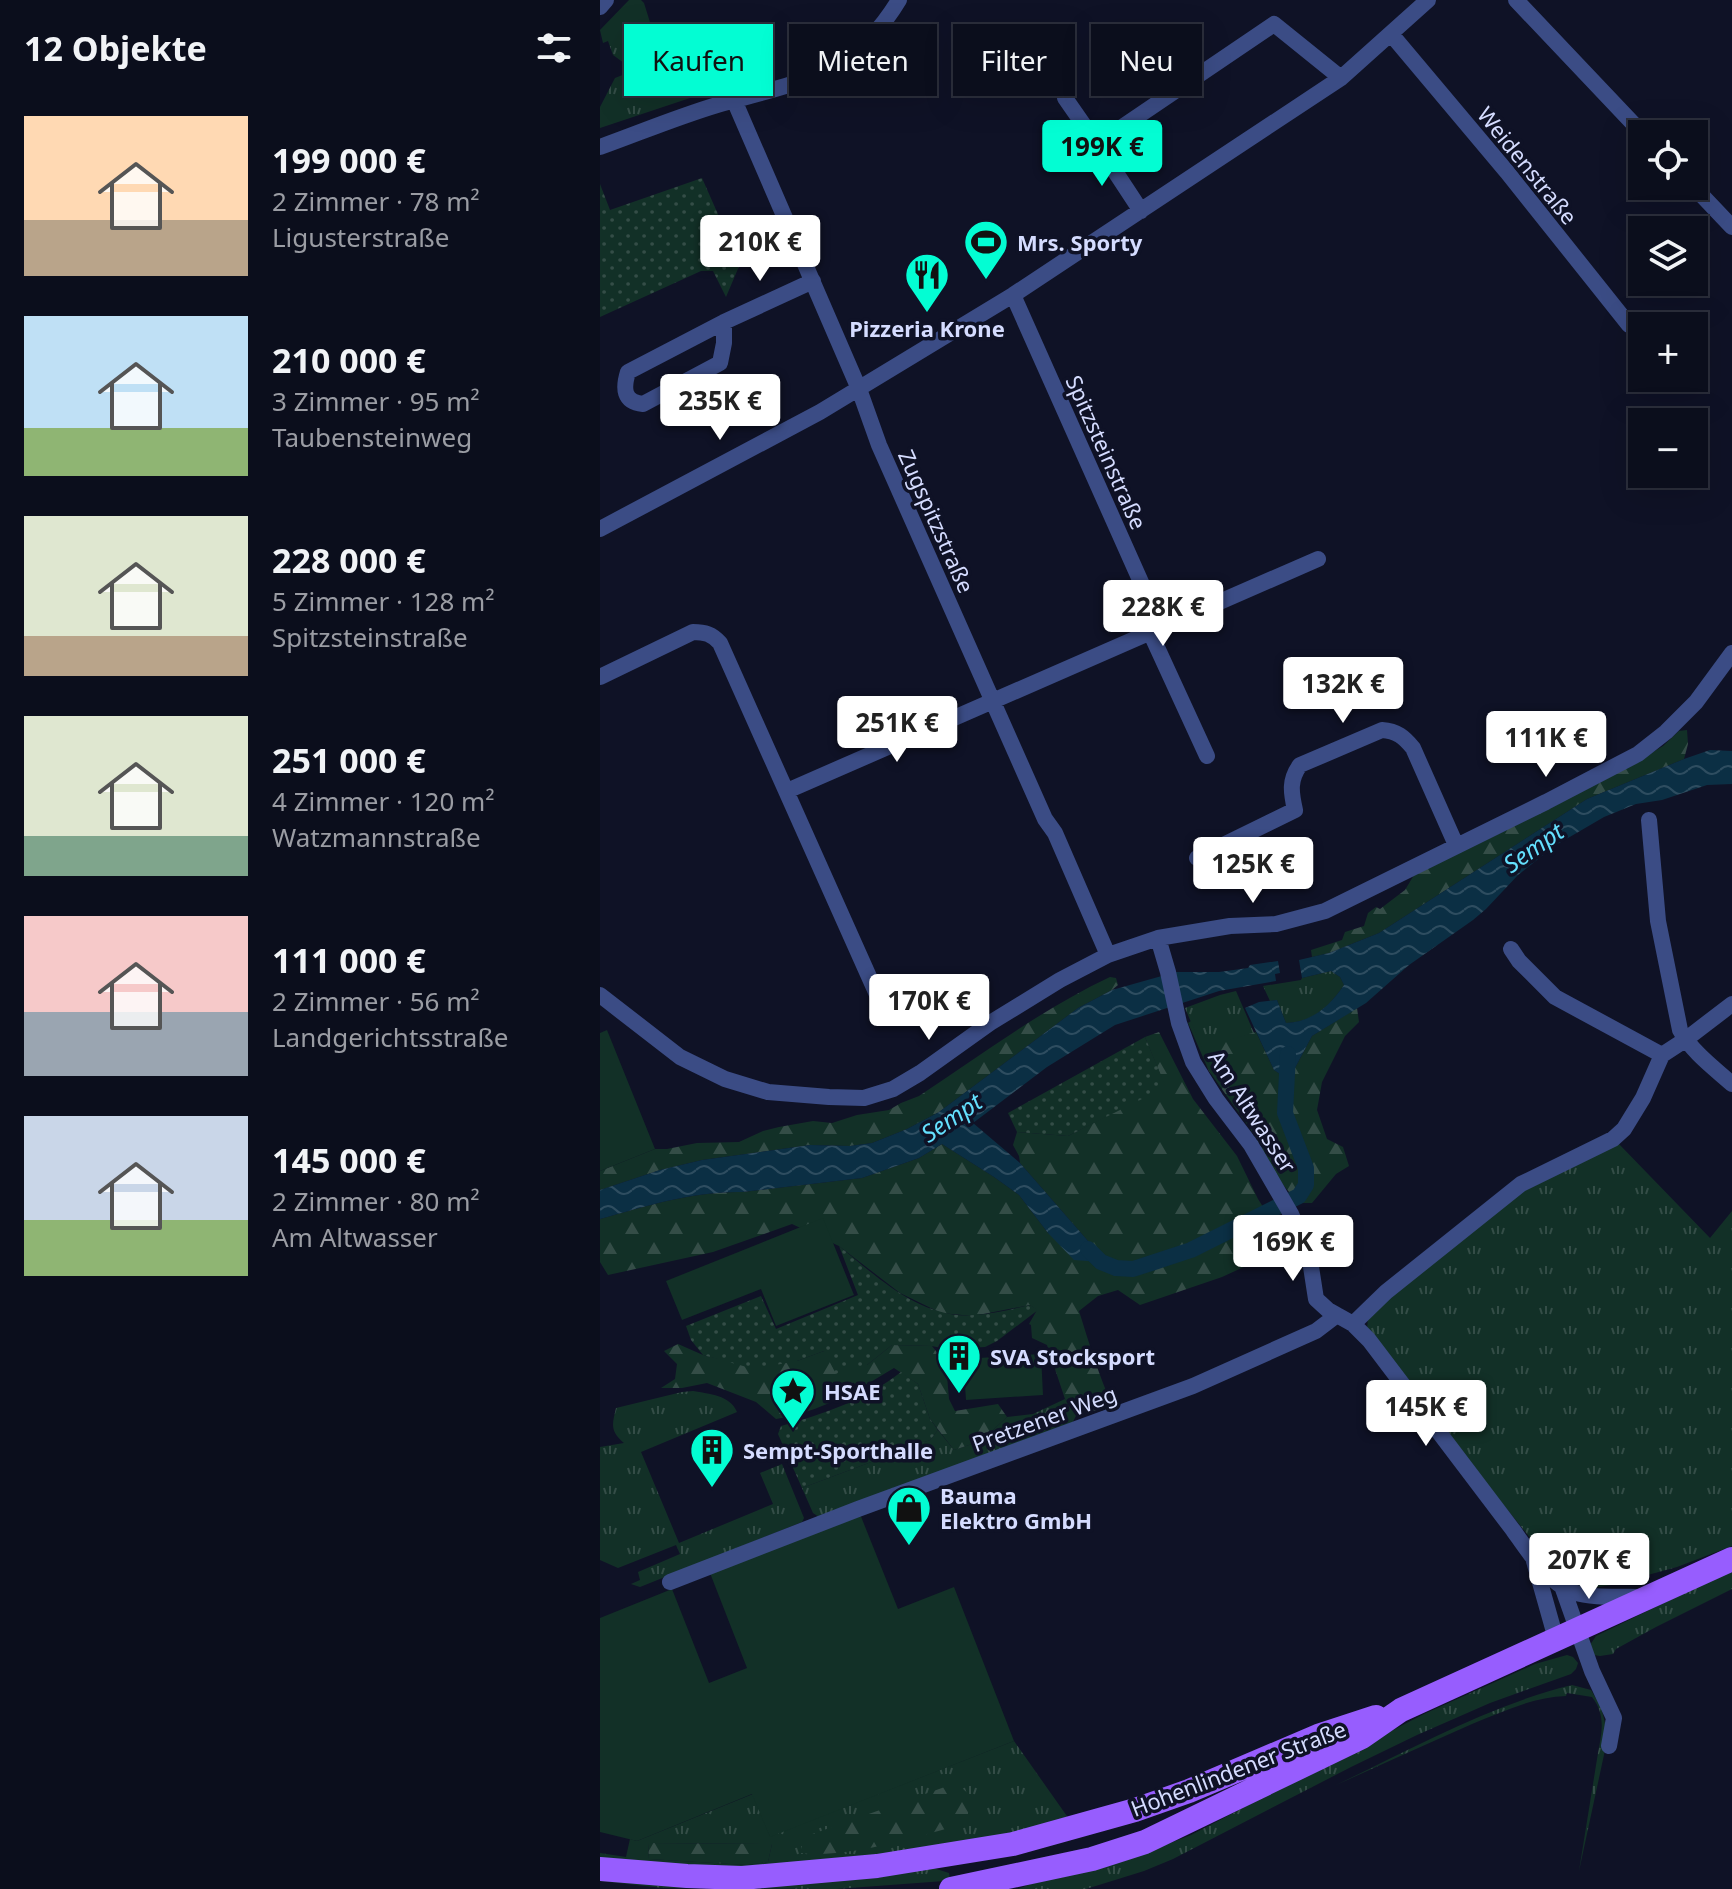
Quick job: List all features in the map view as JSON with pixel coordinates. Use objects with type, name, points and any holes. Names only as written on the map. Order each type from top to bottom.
[{"type":"main road","name":"Hohenlindener Straße","points":[[600,1869],[742,1878],[877,1866],[1013,1844],[1162,1801],[1318,1736],[1401,1710],[1732,1559]]},
{"type":"main road","name":"Hohenlindener Straße","points":[[958,1888],[1092,1859],[1145,1842],[1362,1737],[1401,1710]]},
{"type":"street","points":[[600,7],[606,0]]},
{"type":"street","points":[[600,147],[832,68],[862,46],[899,0]]},
{"type":"street","points":[[600,529],[859,389],[1013,295],[1341,78],[1428,0]]},
{"type":"street","points":[[1516,0],[1630,120]]},
{"type":"street","points":[[1097,144],[1274,24],[1341,78]]},
{"type":"street","name":"Weidenstraße","points":[[1391,34],[1507,172],[1628,324]]},
{"type":"street","points":[[1065,98],[1141,211]]},
{"type":"street","name":"Zugspitzstraße","points":[[734,100],[859,389],[879,445],[991,701],[1045,819],[1055,833],[1108,955]]},
{"type":"street","points":[[1706,200],[1732,227]]},
{"type":"street","points":[[724,322],[720,363],[643,404],[633,403],[625,395],[624,384],[628,372],[724,322],[813,281]]},
{"type":"street","name":"Spitzsteinstraße","points":[[1013,295],[1207,756]]},
{"type":"street","points":[[787,791],[1318,559]]},
{"type":"street","points":[[600,677],[693,632],[713,635],[720,643],[879,999]]},
{"type":"street","points":[[600,995],[680,1057],[725,1079],[768,1092],[864,1098],[893,1089],[990,1023],[1108,955],[1158,938],[1230,926],[1276,924],[1325,911],[1546,802],[1638,754],[1666,732],[1696,702],[1732,653]]},
{"type":"street","points":[[1197,858],[1295,810],[1291,784],[1293,774],[1300,765],[1382,730],[1394,731],[1405,737],[1413,748],[1456,845]]},
{"type":"street","points":[[1649,820],[1658,921],[1680,1030],[1685,1040],[1732,1084]]},
{"type":"street","name":"Am Altwasser","points":[[1158,938],[1182,1035],[1193,1062],[1281,1194],[1309,1254],[1316,1299],[1353,1324],[1369,1340],[1504,1517],[1534,1560],[1567,1634]]},
{"type":"street","points":[[1511,949],[1555,997],[1662,1055]]},
{"type":"street","points":[[1353,1324],[1386,1292],[1521,1184],[1613,1139],[1624,1129],[1643,1098],[1662,1055],[1732,1004]]},
{"type":"street","name":"Pretzener Weg","points":[[670,1582],[1193,1386],[1316,1331],[1337,1315]]},
{"type":"street","name":"Am Altwasser","points":[[1534,1560],[1562,1586],[1582,1594],[1648,1597]]},
{"type":"street","name":"Am Altwasser","points":[[1562,1586],[1567,1634]]},
{"type":"street","points":[[1567,1634],[1592,1671],[1614,1718],[1609,1746]]},
{"type":"green space","points":[[629,0],[644,3],[651,24],[624,24],[624,63],[613,55],[608,41],[603,43],[600,30]]},
{"type":"green space","points":[[624,74],[624,96],[696,96],[600,128],[600,107],[615,78]]},
{"type":"green space","points":[[702,178],[740,264],[726,297],[713,271],[701,271],[600,317],[600,184],[610,210]]},
{"type":"green space","points":[[1687,730],[1688,744],[1684,759],[1587,799],[1379,933],[1312,957],[1311,950],[1342,940],[1345,932],[1364,926],[1368,913],[1376,907],[1380,909],[1405,890],[1417,870],[1633,764],[1663,746],[1679,731]]},
{"type":"green space","points":[[1331,971],[1340,977],[1344,985],[1320,1012],[1296,1022],[1286,1023],[1277,1000],[1270,1001],[1263,986],[1301,980]]},
{"type":"green space","points":[[1110,977],[1116,978],[1118,985],[1112,990],[1078,1008],[939,1112],[907,1129],[872,1143],[810,1145],[702,1160],[600,1190],[600,1171],[655,1149],[697,1143],[739,1142],[779,1127],[813,1121],[832,1123],[889,1110],[919,1096],[1036,1018]]},
{"type":"green space","points":[[1236,991],[1254,1033],[1202,1048],[1185,1008]]},
{"type":"green space","points":[[1357,1008],[1359,1022],[1345,1036],[1322,1082],[1317,1110],[1327,1139],[1343,1147],[1349,1166],[1336,1174],[1312,1203],[1298,1203],[1276,1176],[1251,1130],[1209,1071],[1188,1023],[1191,1021],[1202,1047],[1256,1032],[1274,1070],[1283,1076],[1295,1068],[1312,1036]]},
{"type":"green space","points":[[607,1030],[655,1149],[600,1171],[600,1033]]},
{"type":"green space","points":[[1159,1032],[1193,1099],[1237,1156],[1258,1199],[1281,1235],[1270,1255],[1222,1277],[1140,1305],[1118,1290],[1098,1296],[1079,1311],[1113,1407],[1077,1414],[1065,1399],[1047,1345],[1032,1338],[1029,1324],[1037,1310],[1030,1305],[973,1316],[941,1313],[900,1293],[839,1246],[792,1224],[713,1252],[608,1275],[600,1262],[600,1219],[688,1197],[862,1178],[919,1158],[942,1144],[1019,1195],[1048,1233],[1101,1262],[1095,1249],[1020,1163],[1013,1145],[1017,1132],[1068,1136],[1165,1086],[1145,1037]]},
{"type":"green space","points":[[1145,1037],[1166,1087],[1068,1136],[1017,1132],[1008,1113]]},
{"type":"green space","points":[[1618,1143],[1710,1238],[1732,1211],[1732,1546],[1677,1567],[1593,1588],[1580,1586],[1561,1576],[1422,1404],[1367,1330],[1368,1317],[1512,1195]]},
{"type":"green space","points":[[823,1218],[854,1295],[776,1326],[761,1289],[682,1320],[666,1281]]},
{"type":"green space","points":[[839,1246],[901,1294],[937,1311],[975,1315],[1030,1305],[1038,1310],[985,1347],[946,1349],[892,1345],[867,1365],[836,1374],[824,1351],[797,1361],[754,1369],[703,1355],[691,1340],[686,1326],[761,1296],[776,1329],[858,1295]]},
{"type":"green space","points":[[678,1344],[728,1361],[797,1361],[824,1351],[867,1365],[892,1345],[932,1346],[946,1364],[949,1399],[955,1411],[998,1404],[1007,1417],[981,1441],[954,1450],[930,1419],[918,1384],[894,1368],[823,1406],[776,1419],[756,1402],[707,1383],[661,1388],[675,1379],[677,1364],[664,1351]]},
{"type":"green space","points":[[1041,1354],[1043,1395],[966,1400],[963,1359]]},
{"type":"green space","points":[[901,1372],[918,1384],[930,1419],[938,1430],[930,1440],[802,1488],[778,1434],[781,1426],[859,1398]]},
{"type":"green space","points":[[693,1391],[724,1399],[737,1412],[641,1452],[679,1543],[773,1504],[760,1473],[782,1464],[804,1518],[802,1522],[640,1587],[631,1584],[640,1580],[638,1572],[680,1554],[676,1545],[618,1568],[600,1560],[600,1447],[624,1443],[613,1427],[616,1408]]},
{"type":"green space","points":[[1065,1399],[1077,1414],[1069,1429],[819,1517],[813,1513],[802,1488],[930,1440],[938,1430],[954,1450],[981,1441],[1007,1417],[1033,1414]]},
{"type":"green space","points":[[860,1514],[898,1609],[954,1587],[1014,1741],[770,1837],[752,1794],[637,1841],[600,1832],[600,1618],[672,1589],[709,1683],[747,1668],[710,1573]]},
{"type":"green space","points":[[1732,1570],[1732,1589],[1656,1627],[1616,1649],[1613,1654],[1594,1655],[1590,1645],[1596,1636]]},
{"type":"green space","points":[[1567,1655],[1578,1663],[1571,1674],[1490,1703],[1417,1735],[1173,1859],[1086,1889],[1018,1889],[1147,1852],[1191,1835],[1424,1714],[1535,1664]]},
{"type":"green space","points":[[1572,1685],[1591,1690],[1601,1707],[1605,1723],[1605,1750],[1579,1871],[1602,1731],[1599,1710],[1592,1697],[1567,1693],[1566,1696],[1518,1706],[1336,1785],[1481,1716]]},
{"type":"green space","points":[[1014,1741],[1069,1819],[1024,1831],[920,1850],[767,1868],[600,1863],[600,1853],[626,1857],[630,1839],[637,1841],[753,1794],[770,1836]],"holes":[[[648,1843],[772,1844],[768,1862],[747,1865],[649,1859]]]},
{"type":"green space","points":[[956,1783],[970,1795],[967,1823],[861,1850],[800,1853],[804,1837]]},
{"type":"green space","points":[[648,1843],[772,1844],[768,1862],[747,1865],[649,1859]]},
{"type":"green space","points":[[930,1867],[949,1873],[950,1879],[836,1889],[663,1888],[600,1881],[600,1875]]},
{"type":"water","name":"Sempt","points":[[1710,750],[1732,751],[1732,784],[1707,785],[1662,800],[1636,804],[1604,817],[1556,845],[1518,875],[1473,920],[1409,965],[1366,1003],[1312,1036],[1295,1068],[1283,1076],[1274,1070],[1245,1008],[1259,1002],[1277,1000],[1286,1023],[1304,1020],[1320,1012],[1344,985],[1340,977],[1331,971],[1302,978],[1299,960],[1329,953],[1379,933],[1587,799]]},
{"type":"water","name":"Sempt","points":[[1278,961],[1280,973],[1275,974],[1276,981],[1219,991],[1115,1025],[1047,1067],[973,1123],[1020,1163],[1095,1249],[1101,1262],[1074,1260],[1048,1233],[1019,1195],[942,1144],[919,1158],[862,1178],[688,1197],[600,1219],[600,1190],[660,1170],[702,1160],[810,1145],[872,1143],[907,1129],[939,1112],[1078,1008],[1112,990],[1176,972],[1219,972]]},
{"type":"waterway","points":[[1088,1249],[1101,1262],[1116,1268],[1133,1269],[1191,1250],[1299,1196],[1306,1185],[1306,1168],[1285,1113],[1288,1054]]},
{"type":"place","name":"Mrs. Sporty","points":[[986,281]]},
{"type":"place","name":"Pizzeria Krone","points":[[927,314]]},
{"type":"place","name":"SVA Stocksport","points":[[959,1395]]},
{"type":"place","name":"HSAE","points":[[793,1430]]},
{"type":"place","name":"Sempt-Sporthalle","points":[[712,1489]]},
{"type":"place","name":"Bauma Elektro GmbH","points":[[909,1547]]}]
